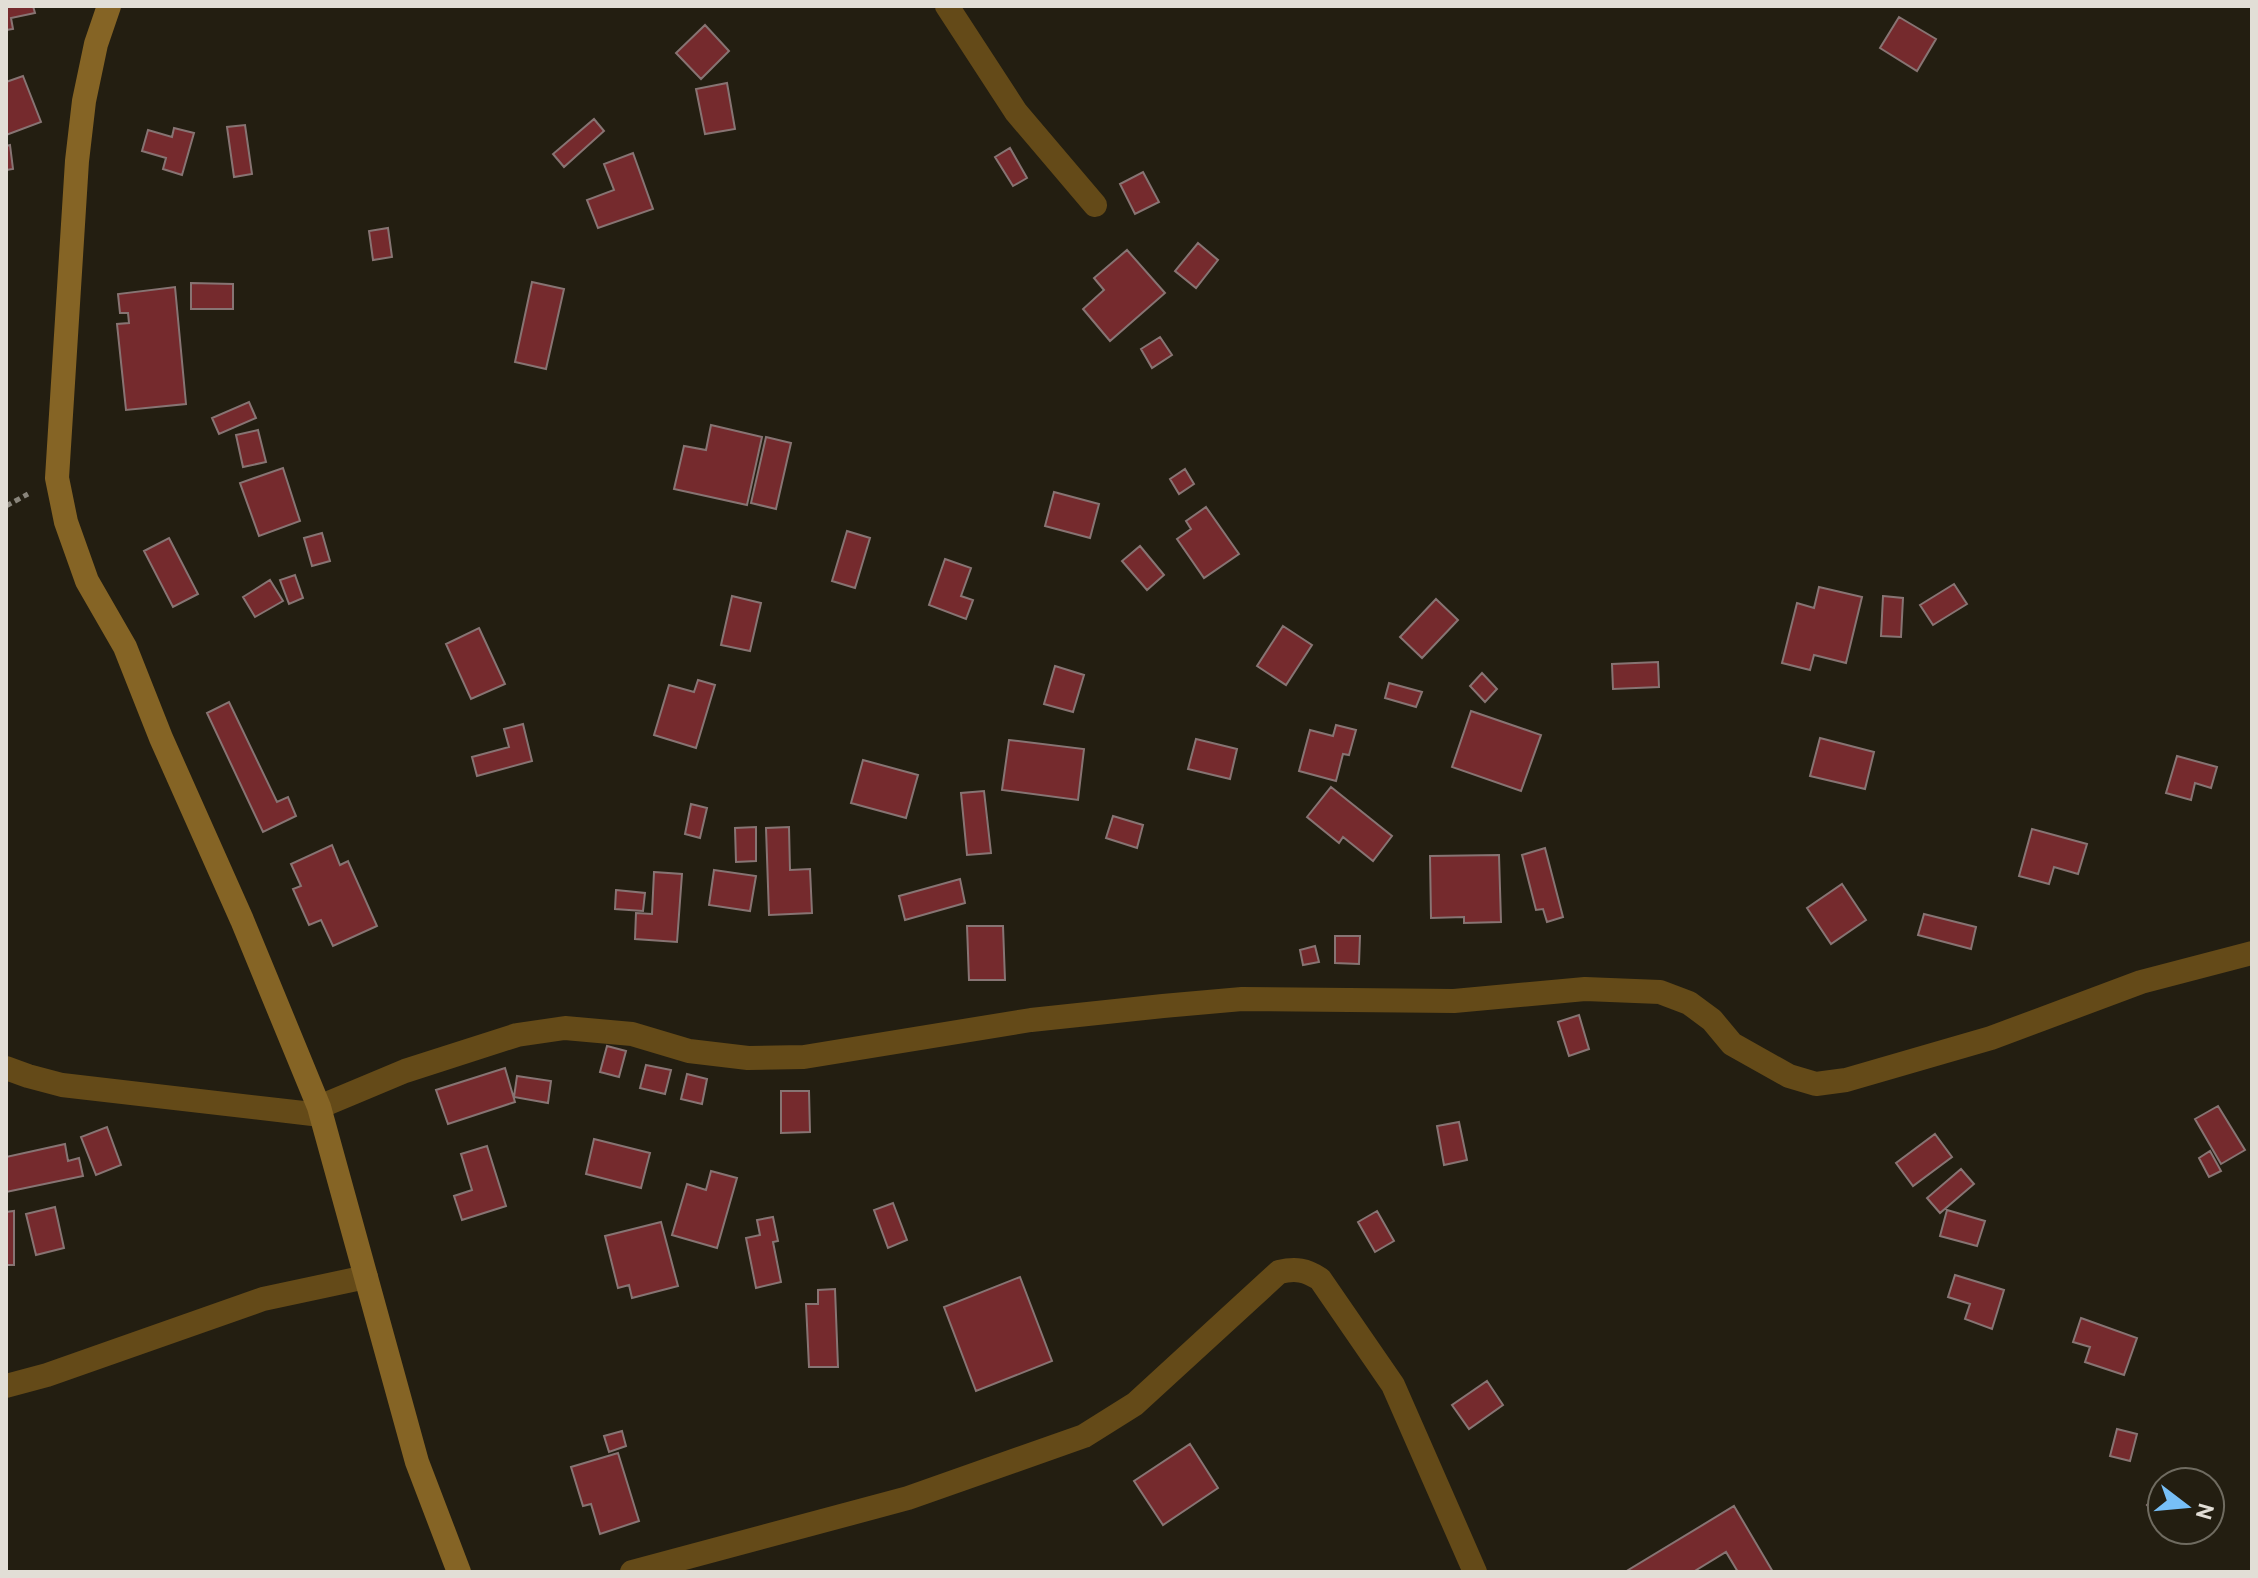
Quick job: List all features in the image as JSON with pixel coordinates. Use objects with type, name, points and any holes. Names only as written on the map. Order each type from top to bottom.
[{"type":"street","points":[[109,6],[96,44],[84,101],[77,161],[57,478],[66,522],[87,581],[125,647],[320,1111],[417,1462],[459,1572]]},
{"type":"street","points":[[947,6],[1016,112],[1095,205]]},
{"type":"street","points":[[6,1068],[62,1085],[320,1111],[405,1071],[517,1035],[565,1028],[632,1034],[689,1051],[748,1058],[804,1057],[1031,1020],[1179,1004],[1242,999],[1454,1001],[1585,989],[1660,992],[1689,1003],[1712,1020],[1732,1044],[1789,1076],[1816,1084],[1846,1080],[1991,1038],[2141,982],[2252,953]]},
{"type":"street","points":[[632,1572],[908,1498],[1084,1436],[1135,1404],[1279,1272],[1292,1269],[1307,1271],[1320,1279],[1393,1385],[1475,1572]]},
{"type":"street","points":[[6,1386],[47,1375],[263,1299],[366,1277]]},
{"type":"building","points":[[6,6],[33,6],[35,13],[11,18],[13,29],[6,30]]},
{"type":"building","points":[[1899,17],[1936,39],[1917,71],[1880,48]]},
{"type":"building","points":[[705,25],[729,51],[701,79],[676,53]]},
{"type":"building","points":[[23,76],[41,122],[6,135],[6,82]]},
{"type":"building","points":[[727,83],[735,129],[705,134],[696,89]]},
{"type":"building","points":[[594,119],[604,131],[564,167],[553,154]]},
{"type":"building","points":[[245,125],[252,174],[234,177],[227,127]]},
{"type":"building","points":[[174,128],[194,133],[182,175],[163,169],[166,158],[142,151],[148,130],[172,137]]},
{"type":"building","points":[[10,145],[13,169],[6,170],[6,146]]},
{"type":"building","points":[[1010,148],[1027,178],[1013,186],[995,157]]},
{"type":"building","points":[[633,153],[653,209],[598,228],[587,200],[614,190],[604,164]]},
{"type":"building","points":[[1143,172],[1159,202],[1135,214],[1120,184]]},
{"type":"building","points":[[388,228],[392,257],[373,260],[369,231]]},
{"type":"building","points":[[1198,243],[1218,260],[1196,288],[1175,271]]},
{"type":"building","points":[[1127,250],[1165,293],[1110,341],[1083,309],[1104,290],[1094,278]]},
{"type":"building","points":[[532,282],[564,289],[546,369],[515,362]]},
{"type":"building","points":[[191,283],[233,284],[233,309],[191,309]]},
{"type":"building","points":[[175,287],[186,404],[126,410],[117,324],[129,323],[128,313],[120,313],[118,294]]},
{"type":"building","points":[[1160,337],[1172,355],[1152,368],[1141,349]]},
{"type":"building","points":[[249,402],[256,418],[219,434],[212,418]]},
{"type":"building","points":[[711,425],[762,437],[747,505],[674,489],[684,446],[706,450]]},
{"type":"building","points":[[258,430],[266,462],[243,467],[236,435]]},
{"type":"building","points":[[766,437],[791,443],[776,509],[751,503]]},
{"type":"building","points":[[283,468],[300,521],[259,536],[240,483]]},
{"type":"building","points":[[1185,469],[1194,484],[1179,494],[1170,479]]},
{"type":"building","points":[[1054,492],[1099,504],[1090,538],[1045,526]]},
{"type":"building","points":[[1206,507],[1239,554],[1204,578],[1177,539],[1191,529],[1186,521]]},
{"type":"building","points":[[847,531],[870,538],[855,588],[832,581]]},
{"type":"building","points":[[322,533],[330,561],[312,566],[304,538]]},
{"type":"building","points":[[169,538],[198,594],[173,607],[144,551]]},
{"type":"building","points":[[1140,546],[1164,575],[1147,590],[1122,561]]},
{"type":"building","points":[[945,559],[971,568],[961,596],[973,600],[966,619],[929,605]]},
{"type":"building","points":[[295,575],[303,598],[289,604],[280,580]]},
{"type":"building","points":[[270,580],[283,601],[255,617],[243,597]]},
{"type":"building","points":[[1954,584],[1967,604],[1933,625],[1920,605]]},
{"type":"building","points":[[1819,587],[1862,597],[1846,663],[1814,655],[1810,670],[1782,663],[1797,603],[1814,608]]},
{"type":"building","points":[[732,596],[761,603],[750,651],[721,645]]},
{"type":"building","points":[[1883,596],[1903,598],[1901,637],[1881,636]]},
{"type":"building","points":[[1436,599],[1458,620],[1422,658],[1400,637]]},
{"type":"building","points":[[1283,626],[1312,645],[1286,685],[1257,666]]},
{"type":"building","points":[[479,628],[505,684],[471,699],[446,644]]},
{"type":"building","points":[[1658,662],[1659,687],[1613,689],[1612,664]]},
{"type":"building","points":[[1055,666],[1084,675],[1073,712],[1044,704]]},
{"type":"building","points":[[1482,673],[1497,689],[1485,702],[1470,686]]},
{"type":"building","points":[[698,680],[715,685],[696,748],[654,735],[669,685],[694,692]]},
{"type":"building","points":[[1389,683],[1422,692],[1416,707],[1385,698]]},
{"type":"building","points":[[229,702],[277,802],[288,797],[296,816],[263,832],[207,713]]},
{"type":"building","points":[[1471,711],[1541,735],[1521,791],[1452,767]]},
{"type":"building","points":[[523,724],[532,761],[477,776],[472,757],[509,747],[504,729]]},
{"type":"building","points":[[1336,725],[1356,730],[1349,755],[1343,754],[1336,781],[1299,771],[1310,730],[1333,736]]},
{"type":"building","points":[[1820,738],[1874,752],[1865,789],[1810,776]]},
{"type":"building","points":[[1196,739],[1237,749],[1230,779],[1188,769]]},
{"type":"building","points":[[1009,740],[1084,749],[1078,800],[1002,790]]},
{"type":"building","points":[[2177,756],[2217,767],[2211,788],[2195,783],[2191,800],[2166,793]]},
{"type":"building","points":[[863,760],[918,775],[906,818],[851,803]]},
{"type":"building","points":[[1331,787],[1392,836],[1373,861],[1343,837],[1339,843],[1307,817]]},
{"type":"building","points":[[984,791],[991,853],[967,855],[961,793]]},
{"type":"building","points":[[691,804],[707,808],[700,838],[685,834]]},
{"type":"building","points":[[1113,816],[1143,825],[1137,848],[1106,838]]},
{"type":"building","points":[[756,827],[756,861],[736,862],[735,828]]},
{"type":"building","points":[[789,827],[790,870],[810,869],[812,913],[769,915],[766,828]]},
{"type":"building","points":[[2032,829],[2087,844],[2078,874],[2054,867],[2049,884],[2019,876]]},
{"type":"building","points":[[332,845],[340,865],[348,861],[377,926],[333,946],[321,920],[309,925],[293,889],[301,886],[291,864]]},
{"type":"building","points":[[1545,848],[1563,917],[1547,922],[1543,909],[1536,910],[1522,855]]},
{"type":"building","points":[[1499,855],[1501,922],[1464,923],[1464,917],[1431,918],[1430,856]]},
{"type":"building","points":[[714,870],[756,876],[750,911],[709,905]]},
{"type":"building","points":[[654,872],[682,874],[677,942],[635,939],[636,913],[652,914]]},
{"type":"building","points":[[960,879],[965,903],[905,920],[899,896]]},
{"type":"building","points":[[1842,884],[1866,920],[1831,944],[1807,908]]},
{"type":"building","points":[[616,890],[645,893],[643,911],[615,909]]},
{"type":"building","points":[[1924,914],[1976,927],[1971,949],[1918,935]]},
{"type":"building","points":[[967,926],[1003,926],[1005,980],[969,980]]},
{"type":"building","points":[[1335,936],[1360,936],[1359,964],[1335,963]]},
{"type":"building","points":[[1315,946],[1319,962],[1303,965],[1300,950]]},
{"type":"building","points":[[1579,1015],[1589,1049],[1569,1056],[1558,1022]]},
{"type":"building","points":[[607,1046],[626,1051],[619,1077],[600,1072]]},
{"type":"building","points":[[646,1065],[671,1070],[665,1094],[640,1088]]},
{"type":"building","points":[[505,1068],[515,1102],[448,1124],[436,1090]]},
{"type":"building","points":[[687,1074],[707,1079],[702,1104],[681,1099]]},
{"type":"building","points":[[517,1076],[551,1081],[548,1103],[514,1097]]},
{"type":"building","points":[[781,1091],[809,1091],[810,1132],[781,1133]]},
{"type":"building","points":[[2218,1106],[2245,1150],[2221,1164],[2195,1119]]},
{"type":"building","points":[[1459,1122],[1467,1160],[1444,1165],[1437,1126]]},
{"type":"building","points":[[107,1127],[121,1165],[96,1175],[81,1137]]},
{"type":"building","points":[[1935,1134],[1952,1157],[1913,1186],[1896,1163]]},
{"type":"building","points":[[594,1139],[650,1153],[641,1188],[586,1174]]},
{"type":"building","points":[[65,1144],[68,1161],[79,1158],[83,1176],[6,1192],[6,1157]]},
{"type":"building","points":[[487,1146],[506,1206],[462,1220],[454,1196],[472,1190],[461,1154]]},
{"type":"building","points":[[2210,1151],[2221,1171],[2209,1177],[2199,1158]]},
{"type":"building","points":[[1961,1169],[1974,1184],[1940,1213],[1927,1198]]},
{"type":"building","points":[[711,1171],[737,1178],[717,1248],[672,1235],[687,1184],[706,1190]]},
{"type":"building","points":[[893,1203],[907,1240],[888,1248],[874,1210]]},
{"type":"building","points":[[55,1207],[64,1248],[36,1255],[26,1214]]},
{"type":"building","points":[[1947,1210],[1985,1221],[1977,1246],[1940,1236]]},
{"type":"building","points":[[14,1211],[14,1265],[6,1265],[6,1212]]},
{"type":"building","points":[[1377,1211],[1394,1241],[1375,1252],[1358,1222]]},
{"type":"building","points":[[773,1217],[778,1241],[773,1242],[781,1282],[756,1288],[746,1238],[760,1235],[757,1220]]},
{"type":"building","points":[[661,1222],[678,1286],[632,1298],[629,1285],[618,1288],[605,1236]]},
{"type":"building","points":[[1955,1275],[2004,1290],[1992,1329],[1965,1319],[1970,1304],[1948,1297]]},
{"type":"building","points":[[1020,1277],[1052,1361],[976,1391],[944,1307]]},
{"type":"building","points":[[835,1289],[838,1367],[809,1367],[806,1304],[818,1304],[818,1290]]},
{"type":"building","points":[[2081,1318],[2137,1338],[2124,1375],[2085,1362],[2090,1347],[2073,1342]]},
{"type":"building","points":[[1487,1381],[1503,1405],[1469,1429],[1452,1405]]},
{"type":"building","points":[[2117,1429],[2137,1434],[2130,1461],[2110,1456]]},
{"type":"building","points":[[622,1431],[626,1446],[609,1452],[604,1436]]},
{"type":"building","points":[[1190,1444],[1218,1488],[1163,1525],[1134,1481]]},
{"type":"building","points":[[618,1453],[639,1521],[600,1534],[591,1504],[583,1506],[571,1467]]},
{"type":"building","points":[[1734,1506],[1773,1572],[1738,1572],[1726,1552],[1693,1572],[1625,1572]]}]
